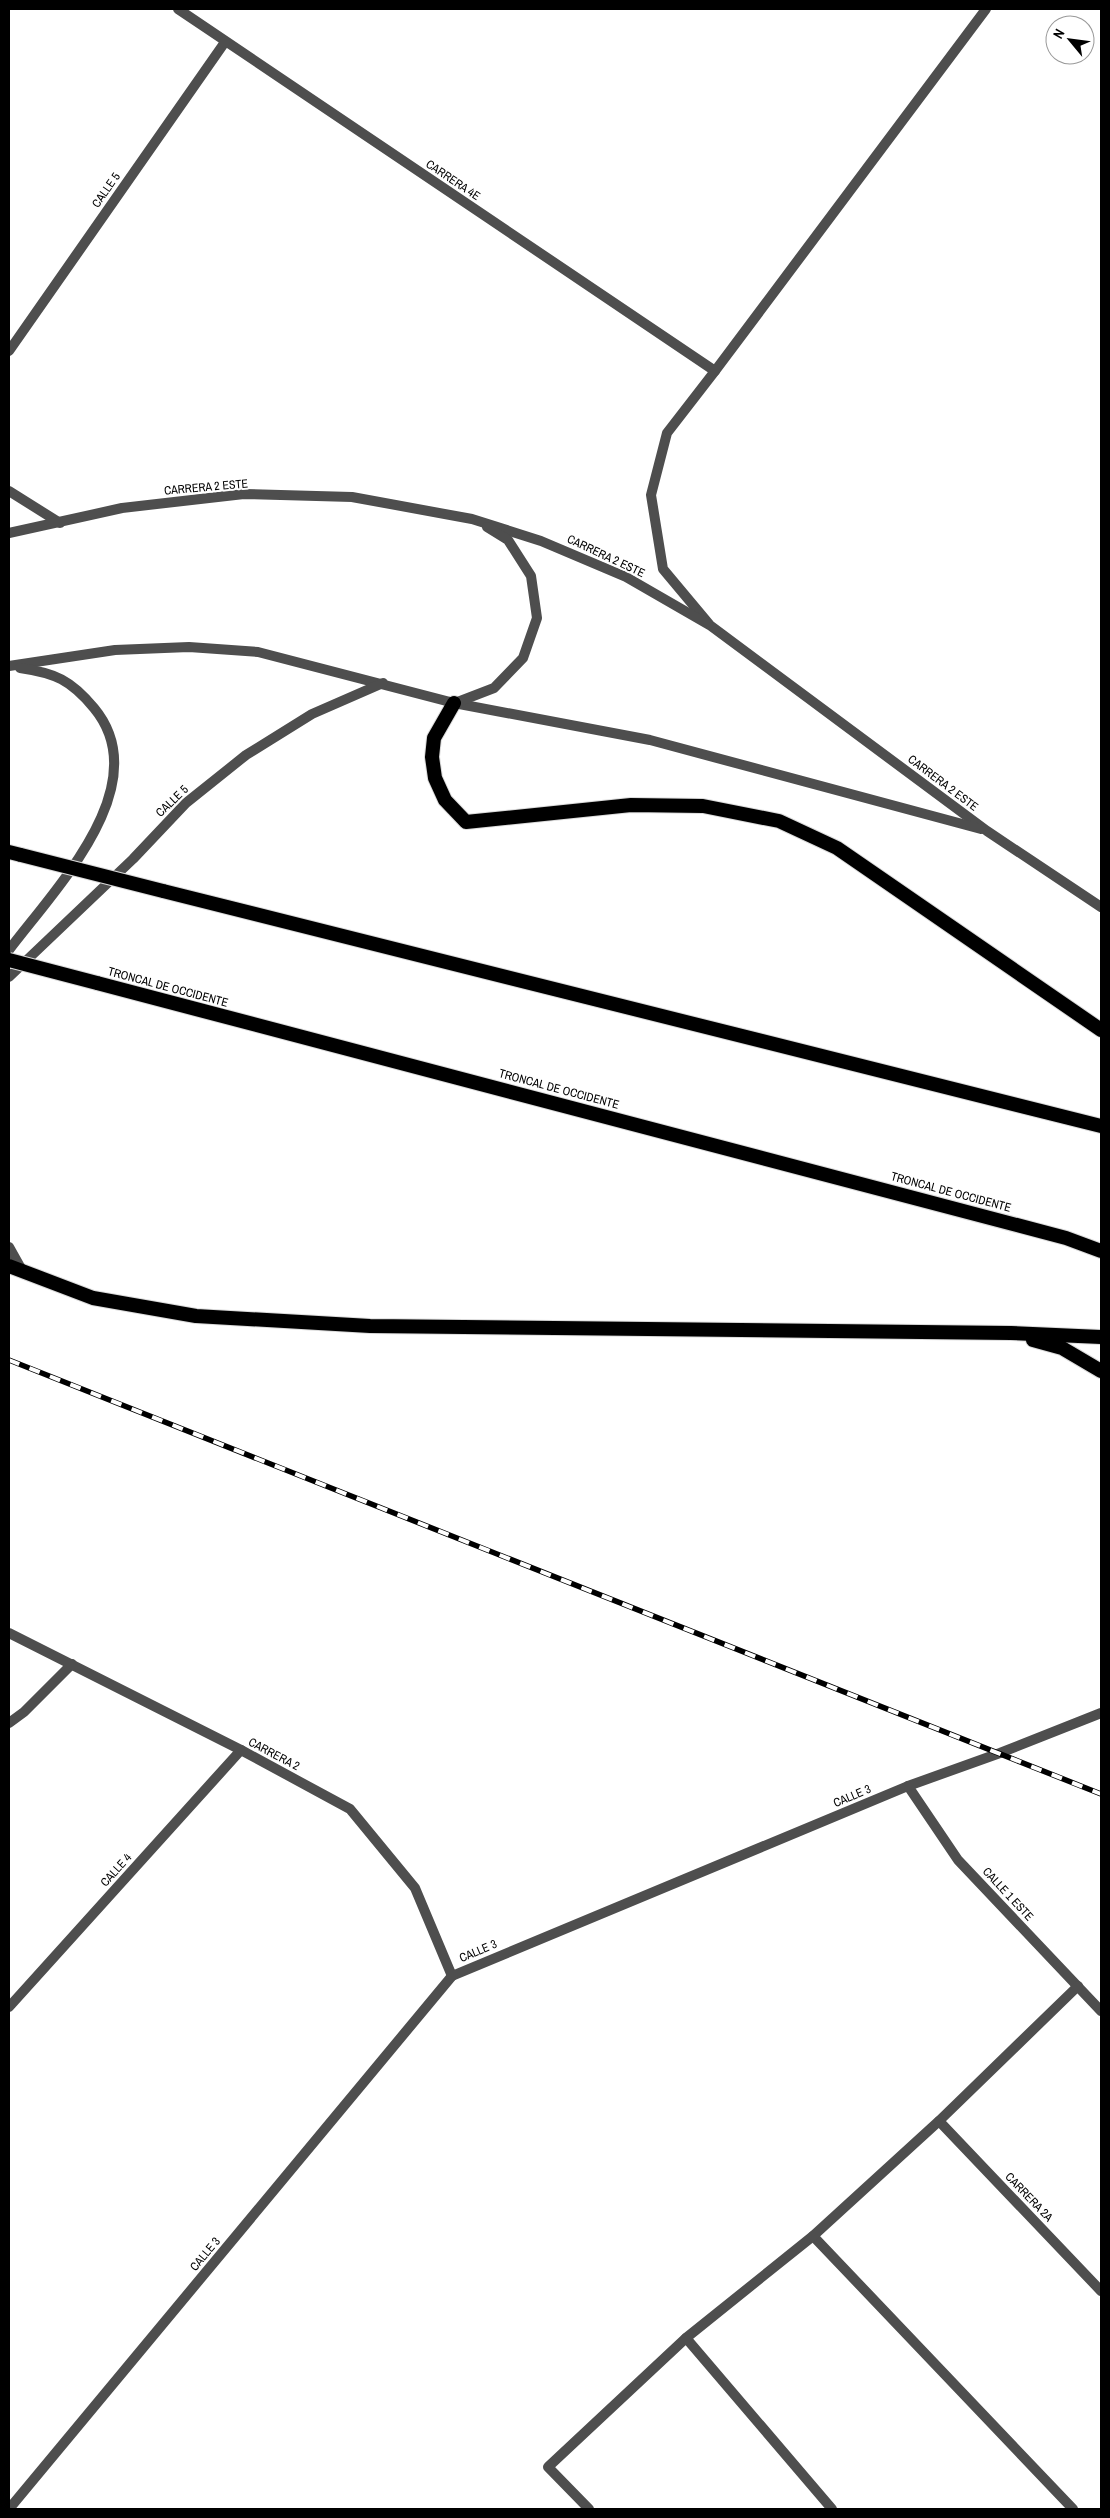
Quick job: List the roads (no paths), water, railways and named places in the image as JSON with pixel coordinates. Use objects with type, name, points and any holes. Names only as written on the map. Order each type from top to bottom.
[{"type":"highway","points":[[454,703],[434,738],[432,757],[435,778],[445,800],[466,822],[631,805],[703,806],[779,821],[837,848],[1101,1030]]},
{"type":"highway","points":[[15,854],[1101,1126]]},
{"type":"highway","name":"TRONCAL DE OCCIDENTE","points":[[9,960],[1046,1232],[1101,1251]]},
{"type":"highway","points":[[9,1266],[92,1298],[196,1316],[370,1326],[1011,1333],[1101,1337]]},
{"type":"highway","points":[[1011,1333],[1062,1348],[1101,1372]]},
{"type":"street","name":"CARRERA 4E","points":[[178,9],[224,42],[715,372]]},
{"type":"street","points":[[711,626],[664,569],[651,495],[667,432],[715,372],[986,9]]},
{"type":"street","name":"CALLE 5","points":[[9,352],[224,42]]},
{"type":"street","points":[[9,491],[60,523]]},
{"type":"street","name":"CARRERA 2 ESTE","points":[[9,533],[122,508],[244,494],[352,497],[472,519],[541,541],[626,577],[711,626],[987,830],[1101,907]]},
{"type":"street","points":[[454,703],[494,688],[523,658],[537,618],[531,576],[508,540],[472,519]]},
{"type":"street","points":[[9,668],[115,650],[189,647],[258,652],[454,703],[650,740],[987,830]]},
{"type":"street","points":[[9,668],[48,672],[79,690],[101,717],[113,751],[113,787],[96,829],[83,853],[9,950]]},
{"type":"street","name":"CALLE 5","points":[[9,977],[133,859],[186,803],[246,755],[312,714],[383,683]]},
{"type":"street","points":[[9,1247],[23,1272]]},
{"type":"street","name":"CARRERA 2","points":[[9,1633],[241,1750],[350,1809],[416,1888],[452,1976]]},
{"type":"street","points":[[9,1723],[24,1712],[72,1664]]},
{"type":"street","name":"CALLE 3","points":[[9,2509],[452,1976],[908,1786],[1000,1753],[1101,1713]]},
{"type":"street","name":"CALLE 4","points":[[9,2007],[241,1750]]},
{"type":"street","name":"CALLE 1 ESTE","points":[[908,1786],[958,1860],[1101,2011]]},
{"type":"street","points":[[589,2509],[548,2467],[686,2338],[813,2236],[939,2121],[1078,1986]]},
{"type":"street","name":"CARRERA 2A","points":[[939,2121],[1101,2291]]},
{"type":"street","points":[[813,2236],[1074,2509]]},
{"type":"street","points":[[686,2338],[832,2509]]},
{"type":"railway","points":[[9,1360],[1101,1794]]}]
